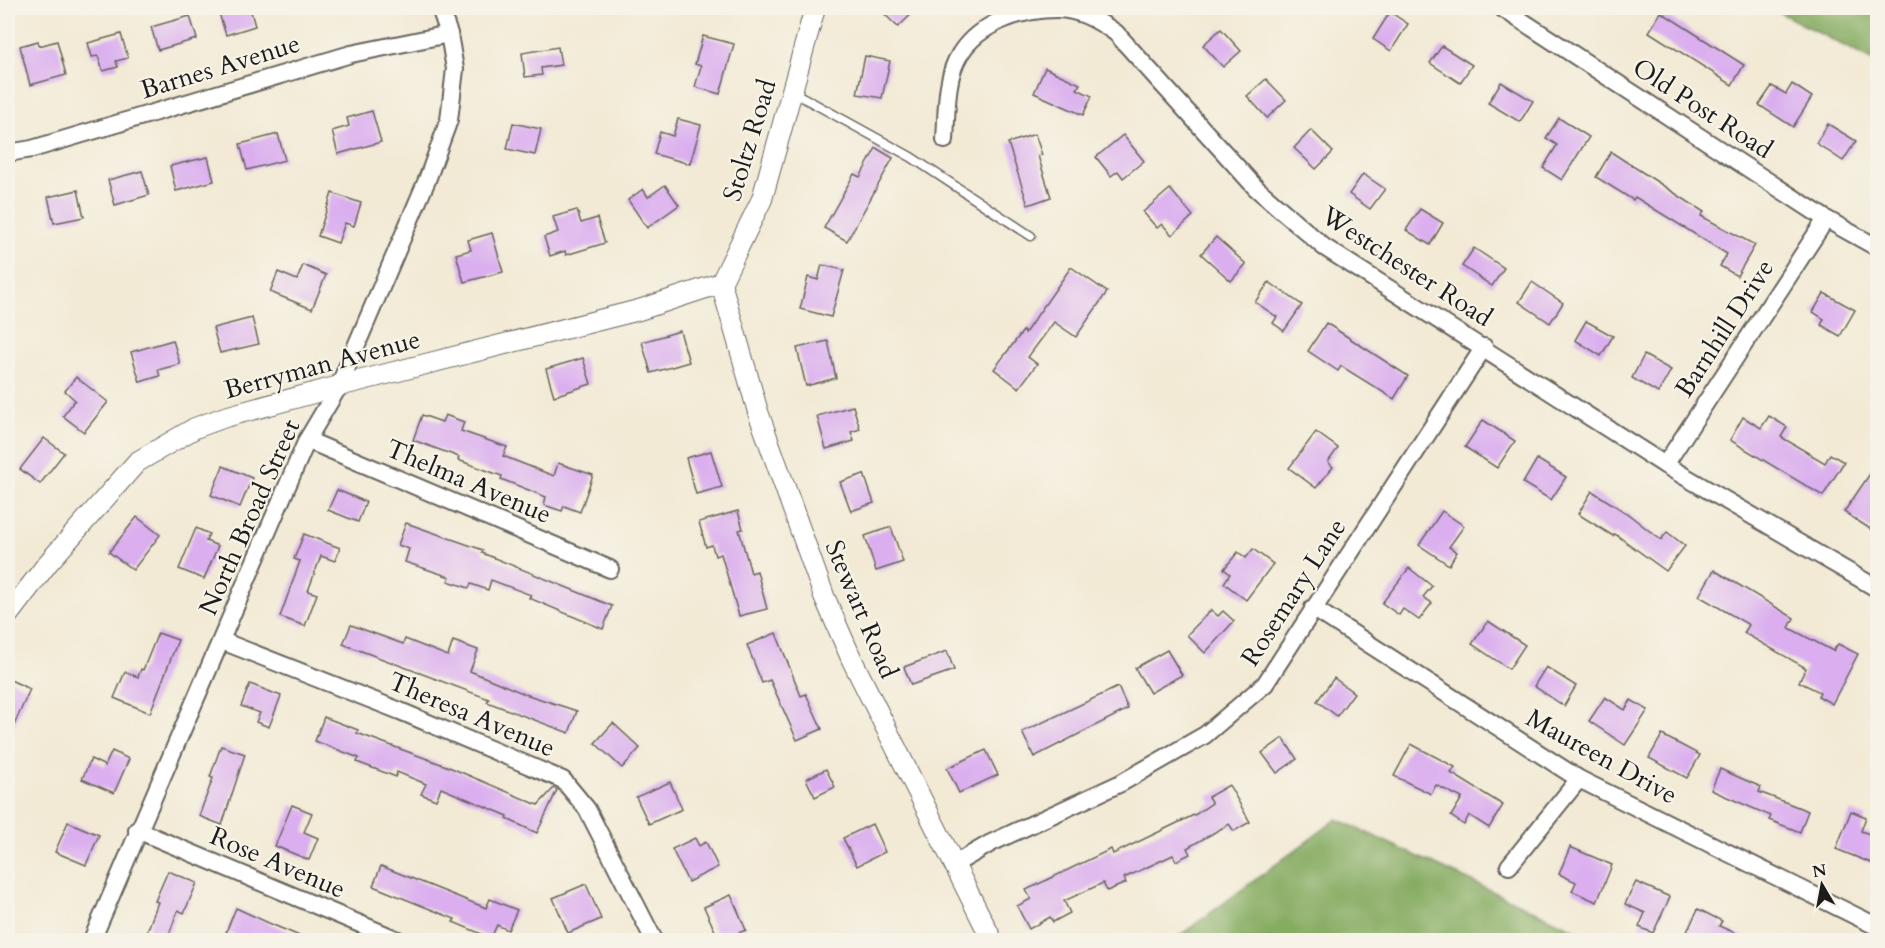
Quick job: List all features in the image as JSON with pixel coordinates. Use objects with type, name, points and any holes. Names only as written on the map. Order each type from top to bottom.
[{"type":"street","name":"North Broad Street","points":[[92,940],[307,440],[339,387],[427,180],[449,120],[455,69],[449,34],[440,8]]},
{"type":"street","name":"Stoltz Road","points":[[721,283],[762,199],[815,8]]},
{"type":"street","name":"Old Post Road","points":[[1502,8],[1826,219],[1878,248]]},
{"type":"street","name":"Westchester Road","points":[[945,140],[949,86],[959,54],[980,31],[1020,14],[1058,9],[1094,18],[1116,33],[1256,188],[1324,247],[1484,347],[1665,465],[1878,589]]},
{"type":"street","name":"Barnes Avenue","points":[[8,153],[32,149],[351,54],[449,34]]},
{"type":"street","name":"Barnhill Drive","points":[[1665,465],[1826,219]]},
{"type":"street","name":"Berryman Avenue","points":[[8,615],[48,563],[137,462],[195,428],[225,417],[639,310],[721,283]]},
{"type":"street","name":"Stewart Road","points":[[721,283],[758,412],[824,596],[852,660],[992,940]]},
{"type":"street","name":"Rosemary Lane","points":[[953,865],[991,843],[1121,783],[1205,735],[1264,684],[1484,347]]},
{"type":"street","name":"Thelma Avenue","points":[[307,440],[610,569]]},
{"type":"street","name":"Maureen Drive","points":[[1313,608],[1580,779],[1878,927]]},
{"type":"street","name":"Theresa Avenue","points":[[222,641],[400,711],[563,780],[587,809],[654,940]]},
{"type":"street","points":[[1509,866],[1580,779]]},
{"type":"street","name":"Rose Avenue","points":[[138,830],[398,940]]},
{"type":"lane","points":[[793,92],[911,158],[1031,236]]},
{"type":"green space","points":[[1771,8],[1877,8],[1877,63]]},
{"type":"green space","points":[[1337,819],[1597,940],[1174,940]]},
{"type":"building","points":[[250,8],[255,26],[226,35],[218,10]]},
{"type":"building","points":[[878,8],[918,8],[898,27]]},
{"type":"building","points":[[1390,12],[1408,24],[1391,51],[1373,39]]},
{"type":"building","points":[[1661,12],[1744,65],[1732,85],[1649,32]]},
{"type":"building","points":[[190,16],[197,39],[158,50],[151,27]]},
{"type":"building","points":[[1221,29],[1241,51],[1223,67],[1203,45]]},
{"type":"building","points":[[121,34],[128,58],[116,61],[118,67],[103,71],[98,56],[92,57],[88,43]]},
{"type":"building","points":[[703,36],[734,44],[720,94],[695,87],[701,66],[695,64]]},
{"type":"building","points":[[38,41],[39,46],[57,41],[66,75],[30,85],[20,46]]},
{"type":"building","points":[[1442,46],[1472,65],[1460,83],[1430,63]]},
{"type":"building","points":[[558,47],[561,65],[541,68],[542,75],[525,77],[522,53]]},
{"type":"building","points":[[865,56],[890,61],[882,98],[857,94]]},
{"type":"building","points":[[1045,68],[1080,84],[1077,89],[1092,96],[1083,115],[1034,93]]},
{"type":"building","points":[[1266,79],[1286,100],[1267,118],[1247,96]]},
{"type":"building","points":[[1501,82],[1533,101],[1520,122],[1488,103]]},
{"type":"building","points":[[1792,84],[1812,97],[1793,127],[1759,105],[1772,86],[1786,94]]},
{"type":"building","points":[[372,111],[381,142],[338,154],[332,131],[349,126],[347,118]]},
{"type":"building","points":[[1559,118],[1589,137],[1562,180],[1543,168],[1557,145],[1546,138]]},
{"type":"building","points":[[678,119],[701,125],[690,164],[654,154],[660,132],[673,136]]},
{"type":"building","points":[[513,123],[541,129],[535,155],[507,149]]},
{"type":"building","points":[[1828,124],[1856,141],[1843,161],[1816,143]]},
{"type":"building","points":[[1311,130],[1333,152],[1316,169],[1294,148]]},
{"type":"building","points":[[278,134],[285,160],[247,170],[240,144]]},
{"type":"building","points":[[1035,134],[1042,155],[1038,156],[1051,197],[1028,205],[1008,143]]},
{"type":"building","points":[[1123,135],[1144,161],[1123,178],[1118,171],[1111,176],[1096,157]]},
{"type":"building","points":[[876,148],[893,158],[847,241],[824,228],[854,174],[860,177]]},
{"type":"building","points":[[1611,152],[1704,212],[1701,216],[1755,245],[1737,276],[1720,266],[1727,254],[1635,197],[1633,200],[1596,177]]},
{"type":"building","points":[[208,157],[214,181],[176,191],[170,166]]},
{"type":"building","points":[[142,171],[149,195],[115,205],[108,180]]},
{"type":"building","points":[[1363,174],[1385,189],[1370,209],[1349,194]]},
{"type":"building","points":[[665,185],[679,205],[647,228],[628,200],[643,189],[648,197]]},
{"type":"building","points":[[1170,189],[1193,216],[1172,235],[1162,224],[1157,228],[1143,212]]},
{"type":"building","points":[[78,190],[84,217],[54,223],[48,197]]},
{"type":"building","points":[[332,193],[361,203],[354,226],[345,223],[338,243],[318,236]]},
{"type":"building","points":[[1420,209],[1443,223],[1430,245],[1406,230]]},
{"type":"building","points":[[577,210],[581,223],[597,218],[605,243],[566,255],[565,251],[550,256],[544,237],[558,232],[553,217]]},
{"type":"building","points":[[492,233],[503,272],[464,282],[456,254],[471,250],[468,240]]},
{"type":"building","points":[[1216,237],[1246,264],[1231,281],[1201,254]]},
{"type":"building","points":[[1474,248],[1504,268],[1492,286],[1462,266]]},
{"type":"building","points":[[303,265],[326,275],[312,309],[270,292],[278,272],[297,280]]},
{"type":"building","points":[[822,265],[844,270],[831,317],[800,309],[808,277],[818,280]]},
{"type":"building","points":[[1071,267],[1107,292],[1076,337],[1054,322],[1028,357],[1037,364],[1019,388],[994,369],[1023,331],[1025,333]]},
{"type":"building","points":[[1269,282],[1302,305],[1284,331],[1273,323],[1277,317],[1255,302]]},
{"type":"building","points":[[1532,282],[1563,303],[1550,323],[1519,302]]},
{"type":"building","points":[[1824,293],[1855,310],[1840,336],[1821,325],[1824,319],[1813,312]]},
{"type":"building","points":[[252,318],[259,344],[220,353],[213,328]]},
{"type":"building","points":[[1586,321],[1613,336],[1601,356],[1575,340]]},
{"type":"building","points":[[1326,323],[1408,376],[1394,399],[1341,366],[1338,371],[1308,351]]},
{"type":"building","points":[[680,331],[689,362],[651,373],[642,342]]},
{"type":"building","points":[[173,340],[180,364],[158,370],[160,376],[140,382],[131,352]]},
{"type":"building","points":[[828,341],[836,378],[806,386],[797,348]]},
{"type":"building","points":[[1644,355],[1671,370],[1658,393],[1632,378]]},
{"type":"building","points":[[583,358],[591,384],[554,396],[546,369]]},
{"type":"building","points":[[76,377],[108,402],[84,432],[63,416],[75,400],[65,391]]},
{"type":"building","points":[[853,406],[860,429],[851,432],[854,441],[826,449],[817,416]]},
{"type":"building","points":[[422,415],[442,422],[445,415],[464,422],[461,431],[507,447],[503,456],[554,476],[558,463],[593,475],[580,512],[564,506],[562,511],[544,505],[546,497],[501,479],[502,476],[458,460],[459,457],[413,440]]},
{"type":"building","points":[[1769,416],[1787,427],[1781,437],[1825,463],[1830,454],[1844,462],[1823,496],[1730,440],[1743,417],[1761,428]]},
{"type":"building","points":[[1483,420],[1515,441],[1497,468],[1465,447]]},
{"type":"building","points":[[1316,432],[1338,448],[1328,462],[1333,467],[1316,488],[1289,468]]},
{"type":"building","points":[[44,438],[64,453],[40,484],[20,469]]},
{"type":"building","points":[[711,451],[722,487],[696,494],[686,458]]},
{"type":"building","points":[[1537,459],[1566,477],[1551,500],[1523,483]]},
{"type":"building","points":[[1878,462],[1878,534],[1844,512]]},
{"type":"building","points":[[223,466],[252,478],[240,507],[211,495]]},
{"type":"building","points":[[864,474],[874,503],[851,511],[840,482]]},
{"type":"building","points":[[337,490],[366,502],[358,522],[328,510]]},
{"type":"building","points":[[1592,491],[1628,514],[1661,540],[1667,532],[1685,546],[1666,571],[1615,534],[1613,536],[1578,514]]},
{"type":"building","points":[[738,511],[743,529],[739,530],[751,573],[757,571],[767,609],[739,616],[721,554],[715,556],[712,545],[706,547],[699,522]]},
{"type":"building","points":[[1442,511],[1464,526],[1449,547],[1457,552],[1449,565],[1419,545]]},
{"type":"building","points":[[137,517],[160,535],[133,570],[109,552]]},
{"type":"building","points":[[406,523],[483,550],[482,553],[612,606],[603,629],[529,598],[531,595],[491,580],[488,590],[471,584],[469,588],[448,581],[450,577],[405,562],[409,549],[398,545]]},
{"type":"building","points":[[891,527],[903,562],[876,571],[865,536]]},
{"type":"building","points":[[196,528],[209,534],[206,541],[218,546],[204,579],[179,569]]},
{"type":"building","points":[[304,534],[340,548],[335,561],[321,556],[308,591],[317,594],[305,626],[280,617],[300,561],[294,559]]},
{"type":"building","points":[[1253,549],[1273,564],[1246,600],[1224,583],[1230,574],[1224,569],[1238,552],[1246,558]]},
{"type":"building","points":[[1409,568],[1432,586],[1423,597],[1432,603],[1419,620],[1403,609],[1399,615],[1382,603]]},
{"type":"building","points":[[1714,570],[1794,618],[1789,628],[1833,651],[1838,644],[1858,654],[1832,704],[1818,696],[1820,692],[1799,682],[1806,668],[1744,633],[1749,625],[1699,596]]},
{"type":"building","points":[[1211,610],[1218,616],[1223,611],[1234,621],[1205,653],[1187,635]]},
{"type":"building","points":[[1488,621],[1525,645],[1509,669],[1472,644]]},
{"type":"building","points":[[351,625],[403,644],[405,639],[448,656],[453,641],[478,650],[470,671],[525,694],[577,711],[569,733],[487,702],[489,699],[343,644]]},
{"type":"building","points":[[158,633],[178,640],[150,713],[114,698],[125,672],[138,677],[141,669],[143,670]]},
{"type":"building","points":[[776,633],[801,696],[806,694],[822,729],[797,740],[770,680],[762,683],[747,645]]},
{"type":"building","points":[[1167,650],[1182,675],[1150,693],[1135,668]]},
{"type":"building","points":[[947,651],[954,670],[911,685],[904,667]]},
{"type":"building","points":[[1546,667],[1576,686],[1564,706],[1534,686]]},
{"type":"building","points":[[1334,678],[1354,693],[1337,716],[1317,701]]},
{"type":"building","points":[[8,679],[30,689],[8,739]]},
{"type":"building","points":[[250,684],[281,696],[269,727],[256,722],[260,713],[241,706]]},
{"type":"building","points":[[1118,687],[1128,709],[1034,757],[1022,732]]},
{"type":"building","points":[[1605,697],[1625,710],[1631,700],[1648,710],[1625,745],[1589,721]]},
{"type":"building","points":[[324,717],[358,730],[357,733],[449,767],[538,805],[554,788],[557,790],[537,833],[507,819],[508,816],[441,788],[436,800],[421,794],[426,784],[397,772],[396,777],[357,762],[359,758],[315,741]]},
{"type":"building","points":[[613,723],[640,748],[622,768],[595,743]]},
{"type":"building","points":[[1662,735],[1700,755],[1687,778],[1649,758]]},
{"type":"building","points":[[1283,738],[1297,759],[1277,773],[1262,753]]},
{"type":"building","points":[[1411,744],[1455,767],[1451,773],[1503,805],[1489,828],[1469,815],[1464,825],[1451,816],[1462,798],[1436,785],[1431,794],[1394,776]]},
{"type":"building","points":[[221,746],[245,754],[222,825],[199,816],[213,778],[210,777]]},
{"type":"building","points":[[986,750],[998,775],[959,793],[947,768]]},
{"type":"building","points":[[112,751],[129,759],[114,793],[82,779],[91,759],[105,766]]},
{"type":"building","points":[[826,769],[835,787],[815,797],[806,779]]},
{"type":"building","points":[[1720,769],[1761,787],[1759,792],[1808,811],[1800,832],[1769,820],[1771,816],[1711,790]]},
{"type":"building","points":[[670,782],[682,809],[649,824],[636,797]]},
{"type":"building","points":[[1229,785],[1250,822],[1234,831],[1229,824],[1187,848],[1190,854],[1176,861],[1173,855],[1124,878],[1126,883],[1107,891],[1103,883],[1064,901],[1070,913],[1053,922],[1050,917],[1029,929],[1017,906],[1031,899],[1026,890],[1111,849],[1113,854],[1196,814],[1212,803],[1208,797]]},
{"type":"building","points":[[292,805],[312,813],[304,832],[318,838],[309,860],[275,846]]},
{"type":"building","points":[[1851,811],[1866,817],[1861,831],[1878,837],[1878,848],[1871,863],[1836,849]]},
{"type":"building","points":[[68,822],[99,835],[86,865],[55,852]]},
{"type":"building","points":[[872,824],[885,852],[857,866],[843,838]]},
{"type":"building","points":[[695,838],[699,846],[706,842],[718,867],[688,882],[672,849]]},
{"type":"building","points":[[1570,847],[1612,865],[1597,902],[1572,891],[1576,882],[1559,874]]},
{"type":"building","points":[[381,866],[486,908],[490,899],[517,910],[508,930],[497,925],[491,938],[453,922],[455,919],[373,886]]},
{"type":"building","points":[[168,871],[197,883],[184,913],[178,910],[167,940],[162,940],[146,935],[158,902],[155,901]]},
{"type":"building","points":[[1636,882],[1670,897],[1653,933],[1639,927],[1645,913],[1625,904]]},
{"type":"building","points":[[586,884],[601,919],[568,933],[553,898]]},
{"type":"building","points":[[731,895],[746,930],[719,940],[704,907]]},
{"type":"building","points":[[236,908],[309,940],[245,940],[226,932]]},
{"type":"building","points":[[1698,909],[1722,921],[1719,926],[1751,940],[1683,940]]}]
